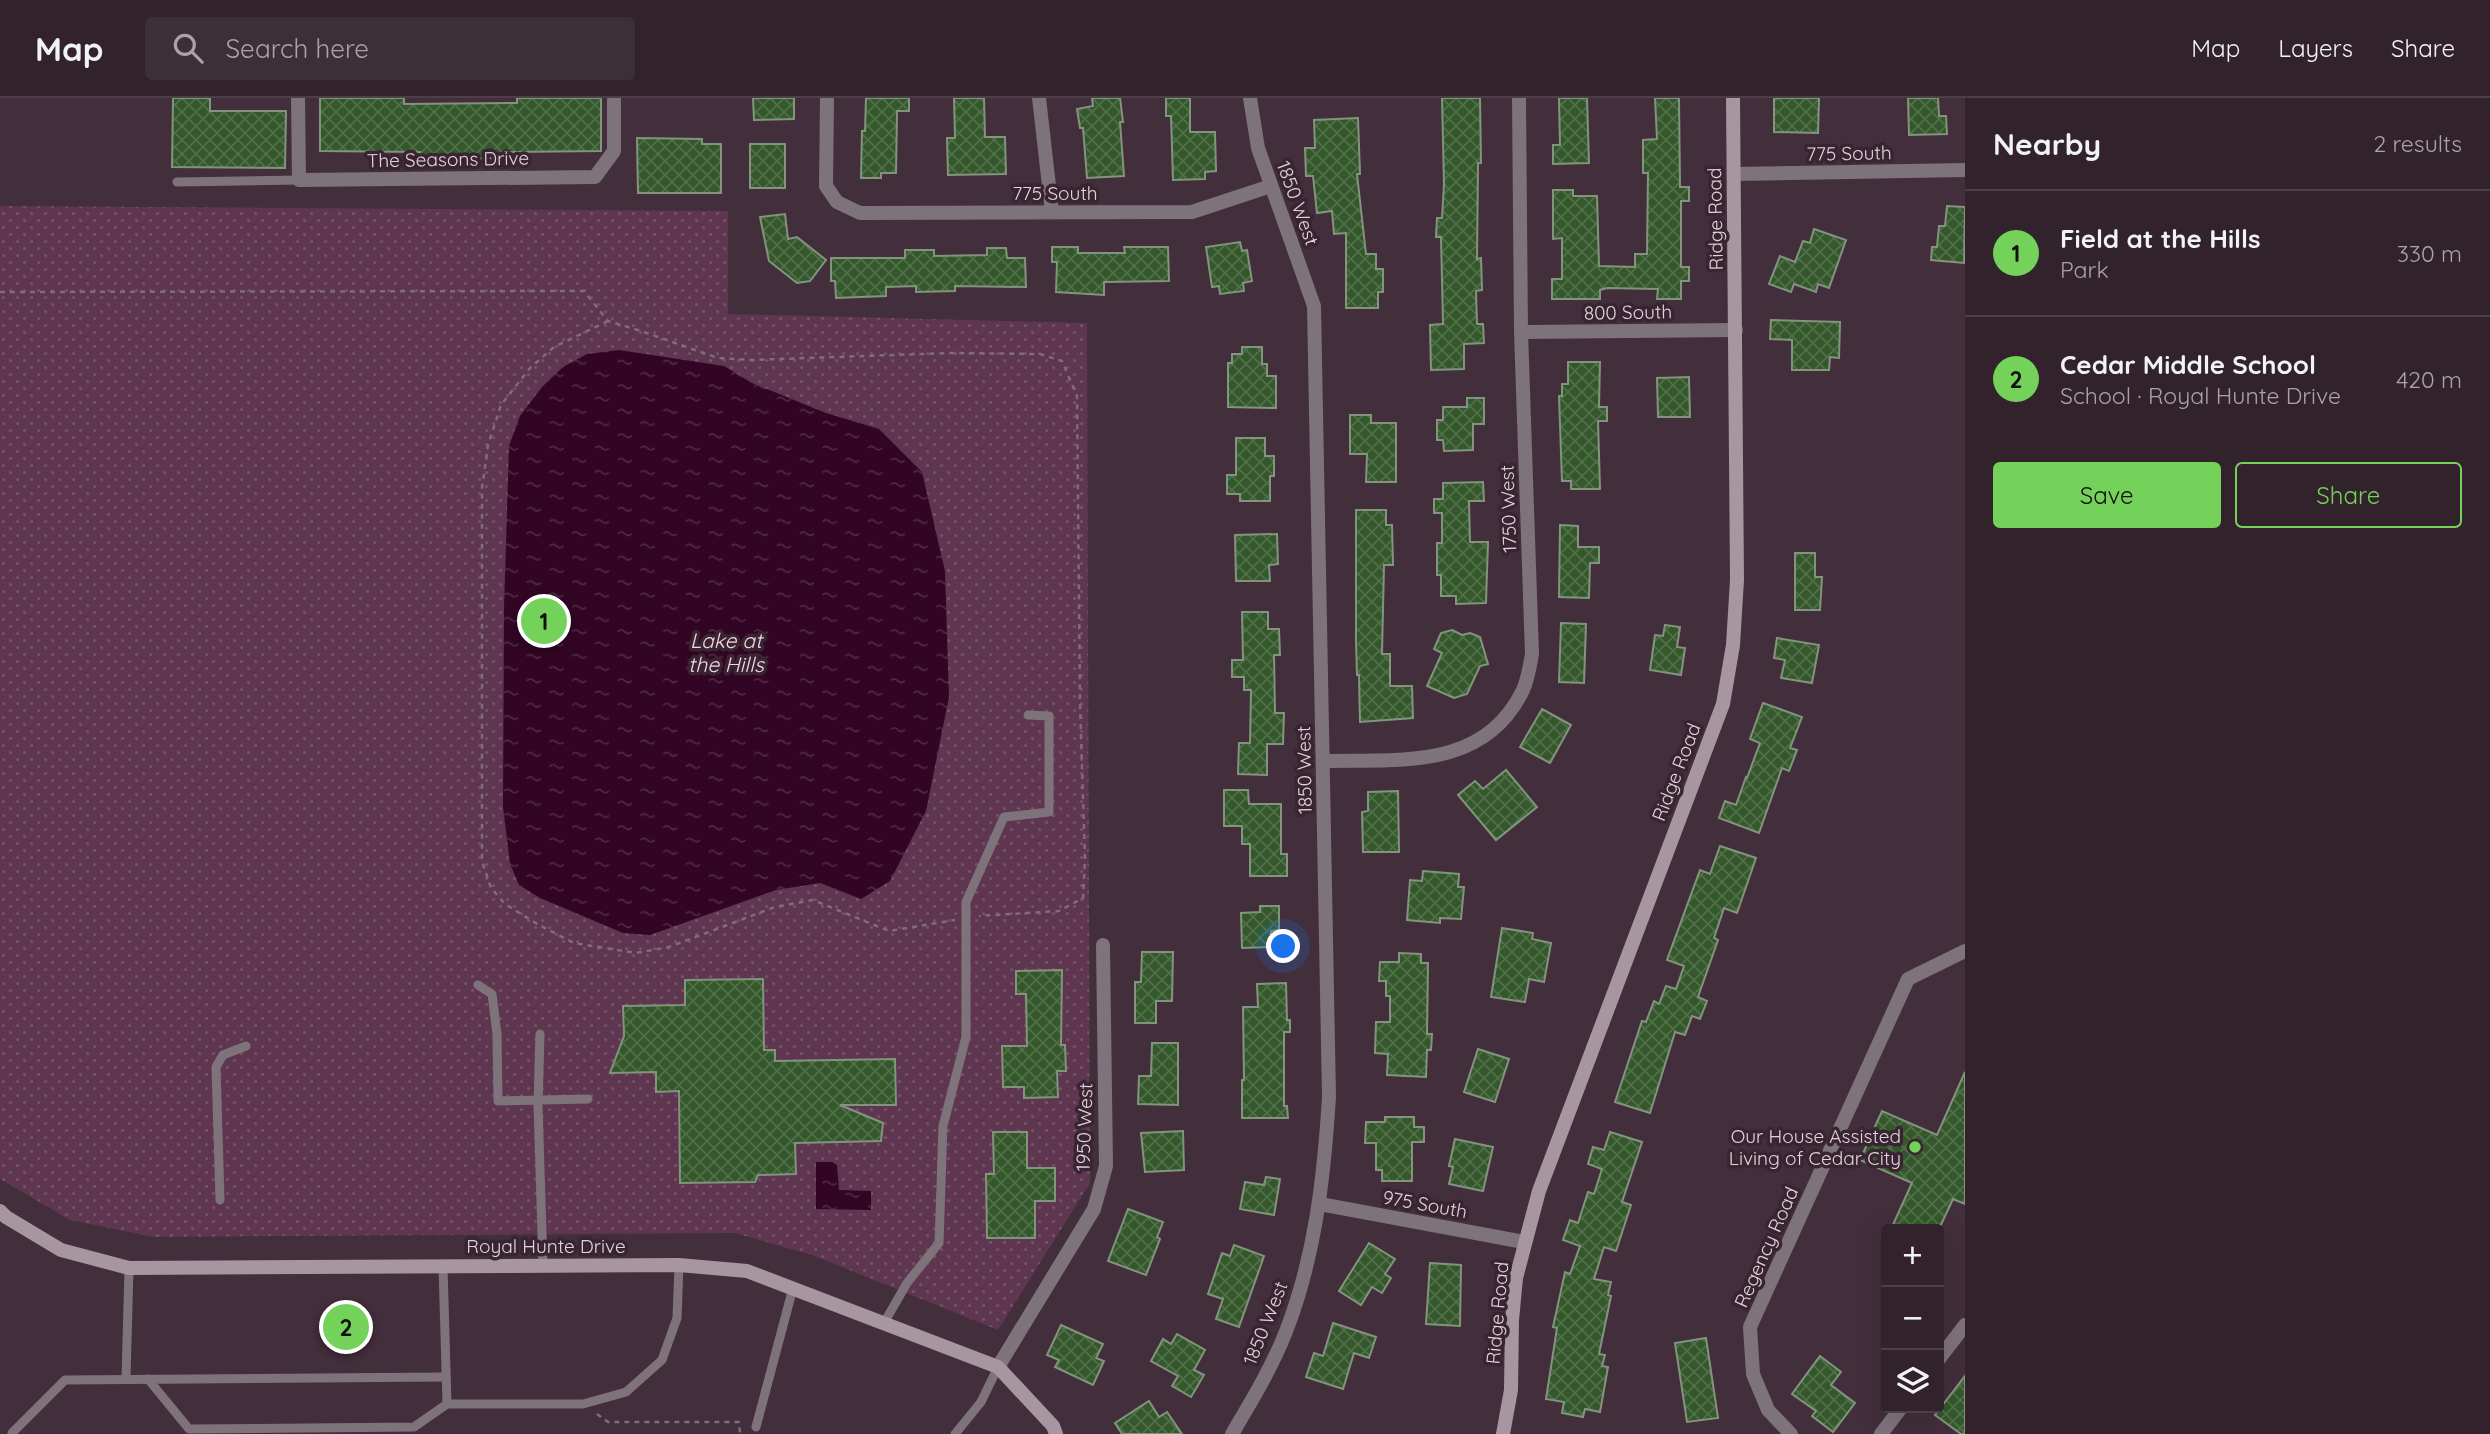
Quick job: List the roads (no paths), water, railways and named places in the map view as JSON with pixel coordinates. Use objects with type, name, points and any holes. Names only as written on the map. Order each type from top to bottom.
[{"type":"street","points":[[298,98],[299,180]]},
{"type":"street","name":"The Seasons Drive","points":[[299,180],[595,177],[614,151],[614,98]]},
{"type":"street","name":"775 South","points":[[827,98],[827,186],[837,202],[860,213],[1192,212],[1271,186]]},
{"type":"street","points":[[1039,98],[1052,212]]},
{"type":"street","name":"1850 West","points":[[1232,1434],[1258,1390],[1284,1335],[1305,1276],[1320,1204],[1329,1097],[1314,306],[1258,148],[1250,98]]},
{"type":"street","name":"1750 West","points":[[1323,761],[1419,758],[1454,752],[1483,739],[1508,717],[1524,688],[1532,653],[1521,332],[1519,98]]},
{"type":"street","name":"Ridge Road","points":[[1503,1434],[1511,1390],[1512,1320],[1516,1278],[1524,1241],[1544,1178],[1723,704],[1733,645],[1737,580],[1733,98]]},
{"type":"street","name":"775 South","points":[[1734,174],[1965,170]]},
{"type":"street","name":"800 South","points":[[1521,332],[1736,330]]},
{"type":"street","name":"1950 West","points":[[998,1367],[1094,1209],[1106,1166],[1103,945]]},
{"type":"street","name":"Regency Road","points":[[1791,1434],[1768,1410],[1753,1374],[1751,1327],[1908,979],[1965,951]]},
{"type":"street","name":"975 South","points":[[1320,1204],[1524,1241]]},
{"type":"street","name":"Royal Hunte Drive","points":[[2,1218],[61,1250],[130,1268],[679,1265],[747,1271],[998,1367],[1053,1426],[1056,1434]]},
{"type":"street","points":[[1944,1352],[1965,1325]]},
{"type":"street","points":[[1881,1434],[1897,1413]]},
{"type":"lane","points":[[177,182],[299,180]]},
{"type":"lane","points":[[884,1323],[907,1283],[939,1243],[943,1126],[965,1037],[966,902],[1004,817],[1049,812],[1049,716],[1028,715]]},
{"type":"lane","points":[[478,985],[492,994],[497,1034],[498,1101],[588,1099]]},
{"type":"lane","points":[[540,1034],[538,1100],[542,1265]]},
{"type":"lane","points":[[219,1200],[216,1067],[223,1055],[246,1046]]},
{"type":"lane","points":[[148,1379],[189,1429],[414,1427],[446,1404],[583,1404],[626,1392],[662,1360],[677,1318],[679,1265]]},
{"type":"lane","points":[[443,1266],[446,1404]]},
{"type":"lane","points":[[126,1378],[130,1268]]},
{"type":"lane","points":[[756,1427],[793,1288]]},
{"type":"lane","points":[[955,1434],[981,1402],[998,1367]]},
{"type":"lane","points":[[12,1433],[65,1380],[444,1377]]},
{"type":"water","name":"Lake at the Hills","points":[[619,350],[724,366],[752,383],[826,413],[879,429],[922,472],[945,571],[949,697],[926,811],[890,881],[861,899],[820,883],[776,890],[650,935],[623,933],[540,898],[519,885],[510,864],[503,807],[504,608],[509,446],[520,416],[542,387],[563,367],[587,354]]},
{"type":"water","points":[[816,1162],[832,1162],[837,1165],[839,1190],[871,1191],[871,1210],[816,1209]]},
{"type":"place","name":"Field at the Hills","points":[[544,621]]},
{"type":"place","name":"Our House Assisted Living of Cedar City","points":[[1915,1147]]},
{"type":"place","name":"Cedar Middle School","points":[[346,1327]]}]
